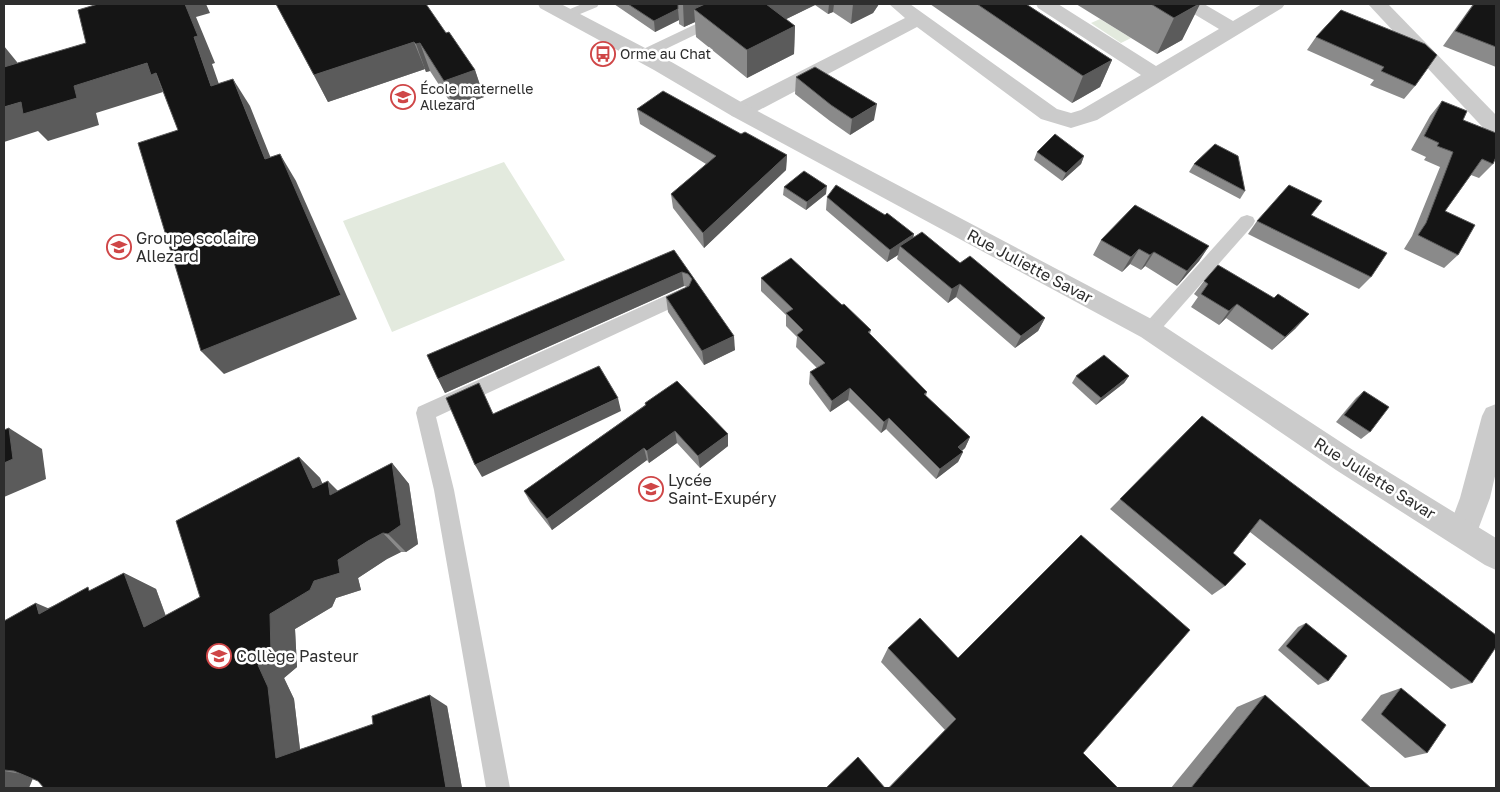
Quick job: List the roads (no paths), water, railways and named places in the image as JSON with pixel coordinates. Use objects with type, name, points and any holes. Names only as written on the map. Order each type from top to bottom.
[{"type":"street","points":[[898,4],[1049,114],[1071,121],[1089,115],[1275,4]]},
{"type":"street","points":[[1045,4],[1156,75]]},
{"type":"street","points":[[1191,4],[1233,29]]},
{"type":"street","points":[[1377,4],[1496,128]]},
{"type":"street","name":"Rue Juliette Savar","points":[[557,9],[740,111],[1150,330],[1346,461],[1496,555]]},
{"type":"street","points":[[740,111],[918,19]]},
{"type":"street","points":[[1462,533],[1474,498],[1496,416]]},
{"type":"lane","points":[[557,9],[592,4]]},
{"type":"lane","points":[[642,55],[748,4]]},
{"type":"lane","points":[[1150,330],[1247,221]]},
{"type":"lane","points":[[498,788],[444,490],[425,413],[683,295]]},
{"type":"place","name":"Orme au Chat","points":[[603,54]]},
{"type":"place","name":"École maternelle Allezard","points":[[403,97]]},
{"type":"place","name":"Groupe scolaire Allezard","points":[[119,247]]},
{"type":"place","name":"Lycée Saint-Exupéry","points":[[651,489]]},
{"type":"place","name":"Collège Pasteur","points":[[219,656]]}]
